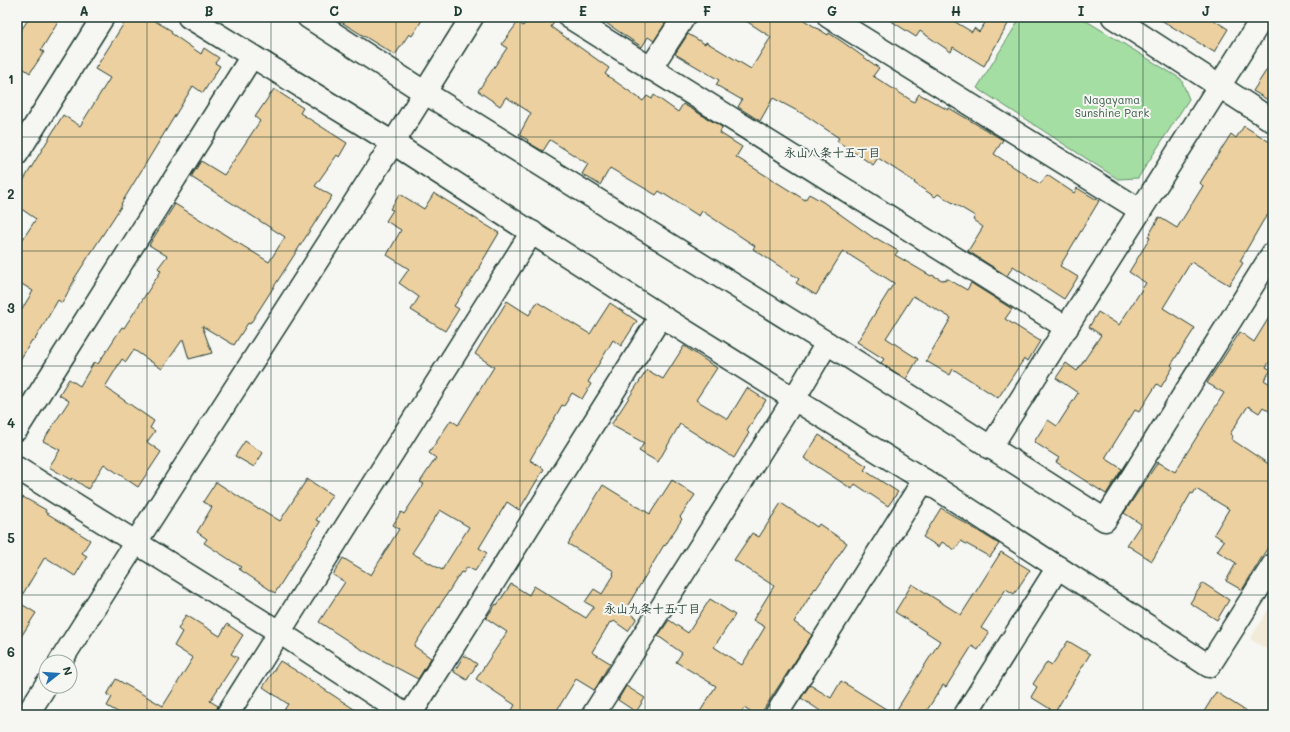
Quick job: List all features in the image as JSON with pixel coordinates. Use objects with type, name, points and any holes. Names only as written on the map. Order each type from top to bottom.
[{"type":"street","points":[[17,154],[103,17]]},
{"type":"street","points":[[189,17],[393,143],[661,316],[924,480],[1209,666],[1273,565]]},
{"type":"street","points":[[65,654],[393,143],[472,17]]},
{"type":"street","points":[[569,17],[650,69],[1067,328]]},
{"type":"street","points":[[650,69],[684,17]]},
{"type":"street","points":[[829,17],[1140,210]]},
{"type":"street","points":[[1113,17],[1273,121]]},
{"type":"street","points":[[990,448],[1263,17]]},
{"type":"street","points":[[314,19],[424,92],[827,343],[1105,520],[1273,253]]},
{"type":"street","points":[[17,429],[252,56]]},
{"type":"street","points":[[227,715],[532,232]]},
{"type":"street","points":[[410,715],[661,316]]},
{"type":"street","points":[[594,715],[794,399],[827,343]]},
{"type":"street","points":[[17,468],[279,632],[406,715]]},
{"type":"street","points":[[776,715],[924,480]]},
{"type":"street","points":[[965,715],[1058,567]]},
{"type":"street","points":[[27,715],[40,694]]},
{"type":"shaded area","points":[[1273,602],[1273,653],[1250,639]]},
{"type":"green space","name":"Nagayama Sunshine Park","points":[[1021,17],[1080,17],[1181,79],[1189,99],[1138,178],[1118,179],[977,88]]},
{"type":"building","points":[[30,17],[61,17],[41,50],[44,52],[30,73],[17,64],[17,36]]},
{"type":"building","points":[[128,17],[148,17],[172,31],[171,33],[201,54],[204,48],[219,58],[215,63],[220,66],[203,93],[193,86],[121,204],[122,205],[74,279],[62,303],[58,300],[34,341],[32,340],[17,365],[17,317],[33,291],[17,281],[17,248],[36,219],[17,206],[17,191],[63,115],[80,126],[110,78],[95,69]]},
{"type":"building","points":[[333,17],[424,17],[412,36],[409,34],[395,55]]},
{"type":"building","points":[[530,17],[557,17],[551,27],[609,68],[605,74],[643,101],[647,96],[652,99],[654,95],[678,112],[683,104],[722,127],[720,133],[742,147],[736,157],[805,200],[809,194],[823,202],[875,239],[876,238],[898,251],[895,255],[931,276],[932,275],[942,280],[948,279],[967,290],[971,283],[1012,309],[1005,319],[1040,341],[1028,361],[1024,359],[998,398],[953,369],[950,375],[926,361],[951,318],[913,296],[886,338],[918,359],[906,379],[881,363],[884,359],[857,342],[894,283],[843,251],[816,295],[796,283],[799,279],[753,249],[755,246],[702,211],[699,216],[659,191],[656,195],[610,168],[600,185],[582,174],[588,164],[550,140],[543,151],[527,142],[528,140],[519,135],[531,113],[506,97],[500,106],[478,91],[507,48],[502,44],[518,22],[523,26]]},
{"type":"building","points":[[597,17],[659,17],[666,22],[654,41],[648,37],[642,47]]},
{"type":"building","points":[[740,17],[799,17],[828,35],[829,33],[879,68],[873,76],[914,102],[919,94],[948,110],[949,108],[1003,140],[994,154],[1040,184],[1047,175],[1074,193],[1077,188],[1099,201],[1060,266],[1078,277],[1064,299],[1013,266],[1007,276],[968,251],[983,227],[973,220],[975,216],[938,194],[935,197],[878,158],[873,165],[837,141],[839,138],[805,115],[773,98],[760,121],[738,107],[742,100],[716,85],[719,80],[675,54],[688,34],[705,44],[706,42],[751,69],[771,37]]},
{"type":"building","points":[[885,17],[947,17],[972,32],[974,28],[979,32],[989,17],[1012,17],[984,66],[953,47],[951,52],[920,31],[916,37]]},
{"type":"building","points":[[1156,17],[1209,17],[1228,29],[1214,52]]},
{"type":"building","points":[[1273,60],[1273,103],[1253,91]]},
{"type":"building","points":[[274,89],[303,108],[300,113],[347,143],[339,157],[337,155],[315,186],[332,196],[250,324],[248,323],[234,345],[202,326],[212,353],[189,359],[183,339],[162,369],[134,350],[126,362],[122,359],[105,387],[154,421],[150,428],[155,431],[147,442],[161,452],[138,487],[104,464],[88,489],[72,478],[71,480],[49,467],[60,450],[43,441],[69,401],[59,395],[69,379],[80,386],[94,362],[98,364],[122,327],[124,328],[161,271],[158,268],[167,256],[149,245],[175,204],[269,262],[285,237],[191,177],[201,161],[224,175],[260,121],[255,117]]},
{"type":"building","points":[[1244,126],[1273,144],[1273,208],[1263,221],[1240,261],[1243,263],[1229,285],[1191,262],[1163,308],[1195,328],[1171,365],[1173,367],[1161,387],[1157,384],[1139,412],[1135,410],[1105,458],[1122,469],[1106,494],[1056,462],[1059,458],[1034,442],[1048,420],[1057,426],[1078,393],[1056,378],[1066,363],[1077,371],[1101,335],[1089,327],[1098,312],[1119,325],[1146,283],[1129,272],[1150,238],[1148,237],[1159,217],[1177,228],[1203,186],[1200,183],[1231,134],[1236,138]]},
{"type":"building","points":[[434,193],[499,233],[479,267],[480,268],[454,306],[459,309],[445,331],[411,310],[419,297],[399,283],[409,269],[387,255],[401,230],[386,221],[393,210],[390,209],[400,194],[424,209]]},
{"type":"building","points":[[507,301],[529,315],[537,302],[590,334],[610,303],[637,321],[621,346],[613,340],[588,382],[591,384],[582,399],[572,393],[564,406],[562,405],[530,460],[544,469],[519,510],[507,502],[479,548],[487,553],[475,571],[467,567],[463,573],[461,572],[414,646],[431,658],[418,679],[359,648],[319,622],[345,582],[333,575],[343,558],[371,575],[399,529],[393,525],[401,512],[404,514],[424,484],[420,482],[436,458],[429,453],[451,420],[458,425],[494,367],[475,354]],"holes":[[[440,510],[469,527],[442,570],[412,553]]]},
{"type":"building","points":[[1273,311],[1273,356],[1266,367],[1271,370],[1264,380],[1273,386],[1273,414],[1263,407],[1259,413],[1248,406],[1230,434],[1233,436],[1231,439],[1273,467],[1273,539],[1242,590],[1226,581],[1236,563],[1217,551],[1224,541],[1214,534],[1229,509],[1196,489],[1193,494],[1191,493],[1152,561],[1127,545],[1141,524],[1124,513],[1158,462],[1175,472],[1224,393],[1207,383],[1240,332],[1254,342]]},
{"type":"building","points":[[684,346],[717,368],[696,400],[728,419],[747,388],[766,400],[747,431],[749,433],[734,458],[680,424],[658,462],[639,451],[644,443],[611,425],[647,370],[663,379]]},
{"type":"building","points":[[819,435],[867,466],[864,470],[898,492],[888,506],[855,484],[852,489],[804,458]]},
{"type":"building","points":[[245,441],[263,453],[254,467],[235,456]]},
{"type":"building","points":[[307,479],[332,495],[316,520],[320,522],[275,593],[239,569],[241,567],[204,543],[207,539],[197,532],[212,507],[203,502],[216,482],[258,509],[259,508],[280,521]]},
{"type":"building","points":[[672,480],[695,495],[680,517],[682,519],[665,546],[664,545],[625,610],[637,618],[628,631],[614,621],[612,623],[610,622],[592,652],[610,663],[597,686],[594,690],[576,679],[554,715],[509,715],[515,705],[476,679],[507,632],[486,618],[511,584],[529,595],[534,586],[586,618],[594,607],[585,602],[594,589],[602,594],[614,575],[614,571],[568,544],[603,485],[650,514]]},
{"type":"building","points":[[23,497],[46,510],[45,512],[90,540],[82,553],[87,556],[75,576],[45,557],[18,602],[36,613],[17,643],[17,508]]},
{"type":"building","points":[[781,503],[817,527],[819,524],[847,543],[816,589],[815,588],[794,622],[812,635],[760,715],[755,715],[744,708],[740,715],[698,715],[716,686],[676,662],[682,653],[658,636],[669,620],[688,633],[710,599],[735,615],[714,647],[742,665],[765,627],[753,620],[774,586],[734,560],[752,533],[759,537]]},
{"type":"building","points":[[941,508],[999,544],[990,557],[961,541],[955,550],[942,542],[939,547],[923,537]]},
{"type":"building","points":[[1001,552],[1030,570],[1014,594],[1006,589],[981,628],[989,633],[978,650],[972,646],[946,687],[943,685],[924,715],[820,715],[822,712],[801,698],[810,685],[831,698],[841,681],[894,714],[940,641],[895,612],[912,584],[961,615]]},
{"type":"building","points":[[1203,583],[1229,600],[1217,620],[1190,603]]},
{"type":"building","points":[[186,615],[220,636],[227,624],[243,635],[231,654],[238,658],[210,701],[218,706],[215,715],[123,715],[107,706],[112,697],[107,695],[116,679],[163,706],[193,658],[174,646],[182,632],[178,629]]},
{"type":"building","points":[[1068,641],[1090,654],[1055,712],[1031,697],[1037,687],[1033,684],[1047,662],[1052,665]]},
{"type":"building","points":[[464,655],[477,664],[467,680],[454,672]]},
{"type":"building","points":[[280,661],[363,715],[281,715],[288,704],[263,687]]},
{"type":"building","points":[[626,686],[645,698],[636,712],[618,700]]},
{"type":"building","points":[[1216,692],[1252,715],[1202,715]]},
{"type":"district","name":"永山八条十五丁目","points":[[832,152]]},
{"type":"district","name":"永山九条十五丁目","points":[[652,608]]}]
